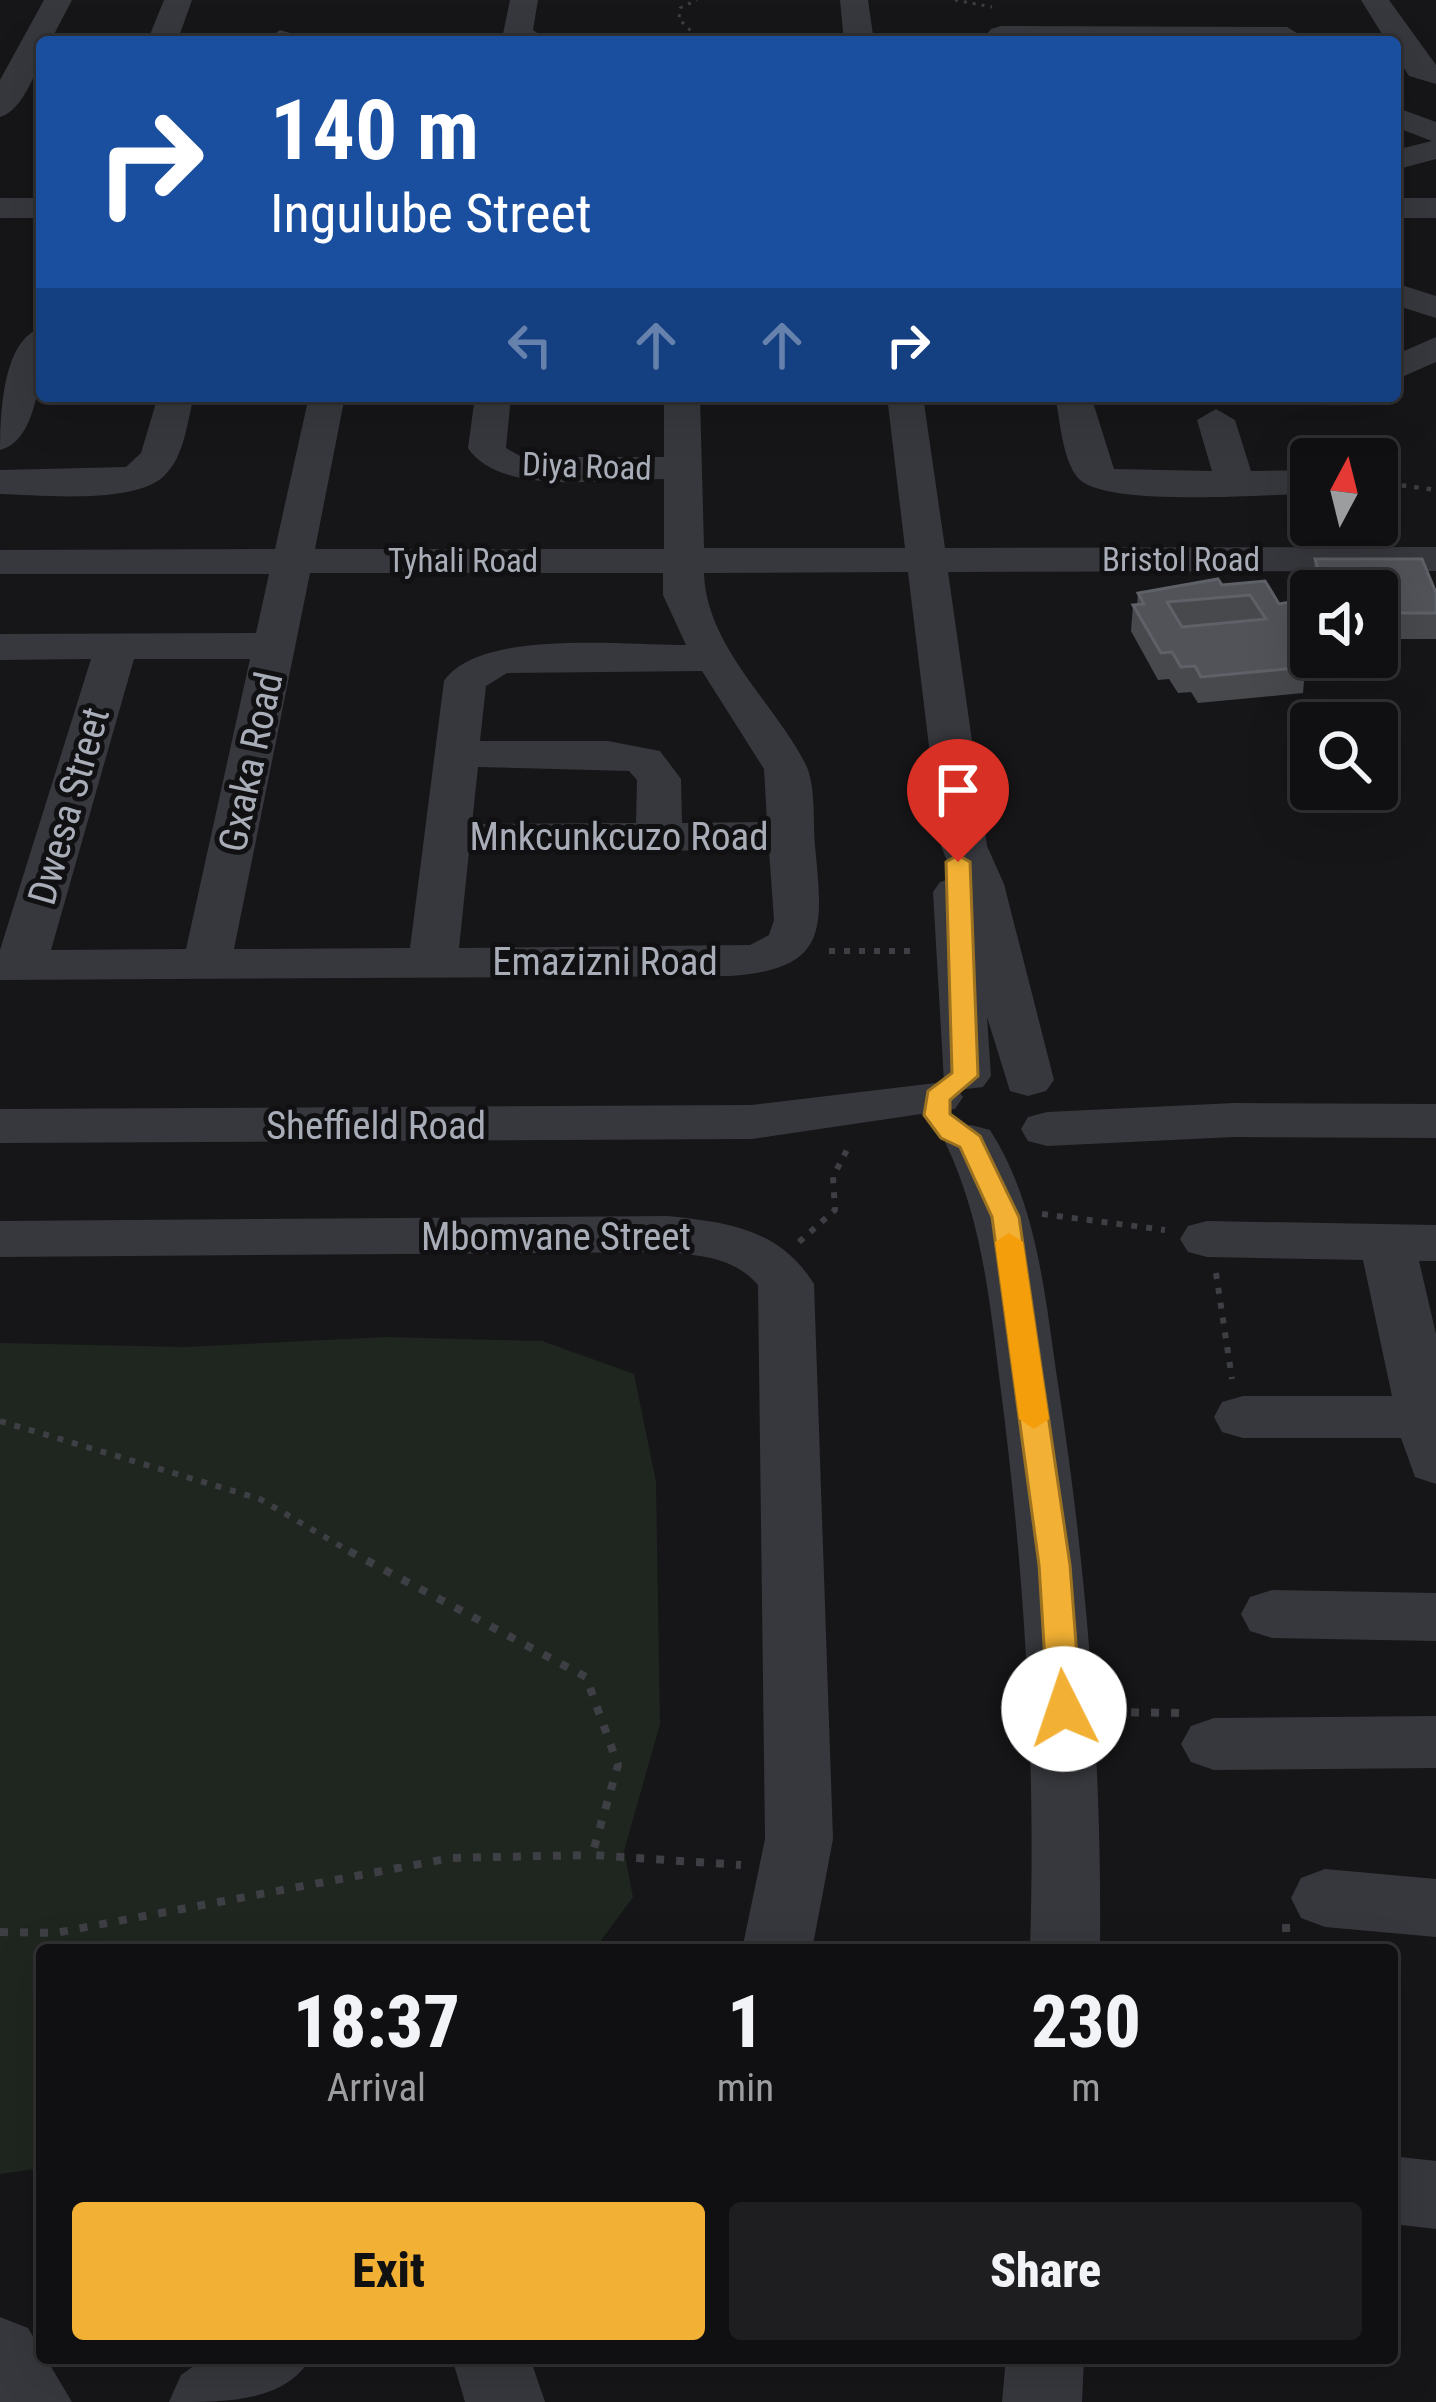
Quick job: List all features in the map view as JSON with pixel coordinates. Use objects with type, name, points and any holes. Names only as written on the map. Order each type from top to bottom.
[{"type":"street","points":[[39,36],[58,0]]},
{"type":"street","points":[[164,36],[178,0]]},
{"type":"street","points":[[522,36],[518,34],[524,0]]},
{"type":"street","points":[[854,0],[858,36]]},
{"type":"street","points":[[1375,0],[1396,36]]},
{"type":"street","points":[[1271,7],[1287,36]]},
{"type":"street","points":[[999,22],[1238,36]]},
{"type":"street","points":[[0,108],[36,41]]},
{"type":"street","points":[[1401,45],[1417,72]]},
{"type":"street","points":[[1401,119],[1436,134]]},
{"type":"street","points":[[1401,159],[1436,150]]},
{"type":"street","points":[[0,208],[36,208]]},
{"type":"street","points":[[1401,208],[1436,208]]},
{"type":"street","points":[[1401,295],[1436,308]]},
{"type":"street","points":[[1401,367],[1436,348]]},
{"type":"street","points":[[0,439],[36,353]]},
{"type":"street","points":[[1401,370],[1436,382]]},
{"type":"street","points":[[0,482],[106,482],[142,474],[153,465],[174,402]]},
{"type":"street","name":"Gxaka Road","points":[[207,964],[326,402]]},
{"type":"street","name":"Diya Road","points":[[492,402],[488,478],[519,468],[680,468]]},
{"type":"street","points":[[682,402],[682,560],[688,608],[714,658],[780,755],[790,788],[798,920],[790,944]]},
{"type":"street","points":[[906,402],[964,846],[980,884],[1037,1113],[1006,1217]]},
{"type":"street","points":[[1074,402],[1091,470],[1101,478],[1290,482]]},
{"type":"street","points":[[1216,420],[1235,482]]},
{"type":"street","name":"Tyhali Road","points":[[0,562],[927,559]]},
{"type":"street","name":"Bristol Road","points":[[927,559],[1436,559]]},
{"type":"street","points":[[0,647],[276,646]]},
{"type":"street","name":"Dwesa Street","points":[[11,965],[116,647]]},
{"type":"street","points":[[434,963],[465,681],[492,664],[536,658],[714,658]]},
{"type":"street","points":[[455,754],[608,754],[644,760],[659,779],[658,836]]},
{"type":"street","name":"Mnkcunkcuzo Road","points":[[447,838],[792,836]]},
{"type":"street","points":[[964,846],[957,878],[956,1112],[1006,1217],[1054,1565],[1064,1709],[1065,1944]]},
{"type":"street","name":"Emazizni Road","points":[[11,965],[730,962],[761,959],[790,944]]},
{"type":"street","points":[[956,1112],[986,1072],[1037,1113]]},
{"type":"street","points":[[956,1112],[1436,1120]]},
{"type":"street","name":"Sheffield Road","points":[[752,1122],[854,1132],[956,1112]]},
{"type":"street","name":"Sheffield Road","points":[[0,1126],[752,1122],[956,1112]]},
{"type":"street","name":"Mbomvane Street","points":[[0,1239],[667,1234],[760,1252],[777,1268]]},
{"type":"street","points":[[1207,1239],[1411,1242],[1431,1439],[1243,1417]]},
{"type":"street","points":[[777,1268],[786,1284],[799,1840],[778,1944]]},
{"type":"street","points":[[1272,1614],[1436,1617]]},
{"type":"street","points":[[1214,1744],[1436,1742]]},
{"type":"street","points":[[1325,1898],[1436,1908]]},
{"type":"street","points":[[1398,2190],[1436,2194]]},
{"type":"street","points":[[0,2355],[32,2402]]},
{"type":"street","points":[[209,2402],[263,2364]]},
{"type":"street","points":[[493,2364],[505,2402]]},
{"type":"street","points":[[1042,2402],[1045,2364]]},
{"type":"path","points":[[687,36],[692,32],[679,19],[680,8],[697,0]]},
{"type":"path","points":[[955,0],[999,22]]},
{"type":"path","points":[[1398,485],[1436,490]]},
{"type":"path","points":[[790,944],[822,951],[960,950]]},
{"type":"path","points":[[777,1268],[835,1210],[833,1178],[854,1132]]},
{"type":"path","points":[[1006,1217],[1082,1216],[1120,1228],[1187,1232],[1207,1239],[1243,1417]]},
{"type":"path","points":[[0,1421],[260,1499],[403,1583],[586,1677],[618,1765],[592,1856]]},
{"type":"path","points":[[1064,1709],[1188,1713],[1214,1744]]},
{"type":"path","points":[[0,1932],[55,1933],[451,1858],[592,1856],[793,1868]]},
{"type":"shaded area","points":[[386,1337],[542,1341],[634,1374],[656,1482],[660,1724],[624,1851],[633,1897],[598,1944],[36,1944],[36,2169],[0,2174],[0,1343],[184,1347]]},
{"type":"building","points":[[1315,559],[1422,559],[1436,593],[1436,613],[1398,613],[1398,570],[1318,570]]},
{"type":"building","points":[[1218,579],[1222,585],[1265,581],[1279,604],[1290,602],[1290,669],[1201,677],[1195,666],[1181,667],[1172,652],[1161,653],[1133,605],[1144,604],[1138,593]],"holes":[[[1250,595],[1266,619],[1182,627],[1167,602]]]},
{"type":"slow traffic","points":[[1009,1242],[1034,1419]]},
{"type":"route","points":[[958,862],[965,1076],[947,1084],[937,1097],[937,1115],[950,1132],[970,1142],[1006,1217],[1054,1565],[1064,1709]]}]
